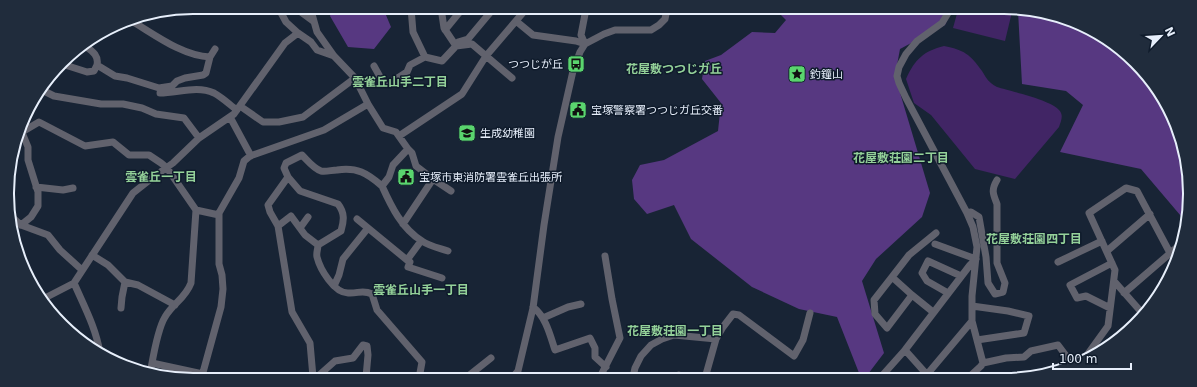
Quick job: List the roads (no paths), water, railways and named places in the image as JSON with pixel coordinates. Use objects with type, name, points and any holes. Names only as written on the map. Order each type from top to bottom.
[{"type":"street","points":[[282,14],[286,22],[298,34],[311,42],[317,50],[334,56]]},
{"type":"street","points":[[303,14],[313,22]]},
{"type":"street","points":[[311,14],[317,32],[334,56],[355,78],[368,104],[383,128],[396,132],[412,153],[416,166],[451,191]]},
{"type":"street","points":[[412,14],[413,32],[425,57]]},
{"type":"street","points":[[441,14],[445,30],[456,46]]},
{"type":"street","points":[[445,30],[458,14]]},
{"type":"street","points":[[374,66],[384,84],[393,81],[408,72],[410,65],[425,57],[442,61],[458,42],[468,39],[489,14]]},
{"type":"street","points":[[399,136],[462,94],[486,56],[521,14]]},
{"type":"street","points":[[516,373],[533,306],[558,137],[573,71],[584,44],[581,35],[585,14]]},
{"type":"street","points":[[516,21],[533,35],[576,41],[584,44],[615,30],[651,30],[659,26],[666,14]]},
{"type":"street","points":[[948,14],[942,23],[917,41],[906,54],[899,67],[897,76],[906,98],[973,227],[977,247],[972,321],[983,363]]},
{"type":"street","points":[[137,24],[194,56],[210,57]]},
{"type":"street","points":[[47,297],[74,283],[133,193],[167,168],[200,138],[230,117],[285,43],[298,34]]},
{"type":"street","points":[[456,46],[472,44],[512,78]]},
{"type":"street","points":[[68,66],[87,72],[94,71],[98,60],[96,55],[88,48]]},
{"type":"street","points":[[97,65],[115,76],[164,88],[172,86],[177,81],[185,78],[204,75],[206,73],[210,57],[216,49]]},
{"type":"street","points":[[147,85],[153,91],[158,93],[199,90],[207,91],[214,93],[263,122],[278,122],[303,117],[355,78]]},
{"type":"street","points":[[46,92],[54,96],[101,104],[123,104],[142,108],[156,114],[184,118],[200,138]]},
{"type":"street","points":[[203,373],[221,307],[223,289],[222,275],[219,264],[219,215],[238,178],[244,161],[251,156],[324,130],[368,104]]},
{"type":"street","points":[[230,117],[251,156]]},
{"type":"street","points":[[27,128],[39,122],[85,146],[113,142],[129,155],[149,155],[167,168],[196,210],[191,283],[187,293],[164,318],[157,340],[151,368]]},
{"type":"street","points":[[21,225],[31,217],[38,206],[38,192],[28,160],[28,147],[24,137]]},
{"type":"street","points":[[382,186],[389,177],[393,165],[408,149]]},
{"type":"street","points":[[420,373],[422,362],[377,310],[372,294],[366,291],[347,294],[334,286],[321,268],[316,256],[318,245],[342,231],[344,219],[342,208],[338,204],[300,191],[288,177],[284,168],[286,163],[302,155],[314,167],[323,171],[349,168],[360,171],[372,177],[382,186],[403,224],[421,241],[448,251]]},
{"type":"street","points":[[288,177],[268,205],[270,212],[278,226],[292,312],[310,343],[314,373]]},
{"type":"street","points":[[403,224],[433,179]]},
{"type":"street","points":[[967,214],[971,212],[979,217],[986,257],[988,283],[995,294],[1003,292],[1005,283],[997,263],[997,204],[993,196],[993,187],[997,180]]},
{"type":"street","points":[[36,187],[63,190],[73,188]]},
{"type":"street","points":[[1091,350],[1108,326],[1115,270],[1090,213],[1126,188],[1137,191],[1170,253]]},
{"type":"street","points":[[196,210],[219,215]]},
{"type":"street","points":[[1107,251],[1150,214]]},
{"type":"street","points":[[278,226],[291,216],[305,235],[318,245]]},
{"type":"street","points":[[300,228],[308,217]]},
{"type":"street","points":[[357,219],[410,262],[408,267],[442,278]]},
{"type":"street","points":[[16,221],[21,225],[48,235],[60,250],[82,270]]},
{"type":"street","points":[[334,286],[339,275],[343,259],[368,228]]},
{"type":"street","points":[[912,295],[887,328],[875,314],[874,300],[910,255],[936,233]]},
{"type":"street","points":[[407,260],[421,241]]},
{"type":"street","points":[[1058,262],[1102,241]]},
{"type":"street","points":[[935,244],[976,259]]},
{"type":"street","points":[[1124,293],[1173,250]]},
{"type":"street","points":[[92,255],[108,265],[125,282],[138,285],[175,305]]},
{"type":"street","points":[[602,373],[620,338],[613,307],[605,256]]},
{"type":"street","points":[[884,373],[905,350],[961,276],[976,259]]},
{"type":"street","points":[[948,293],[927,281],[922,273],[928,261],[961,276]]},
{"type":"street","points":[[1110,308],[1086,296],[1077,298],[1070,285],[1112,263]]},
{"type":"street","points":[[892,277],[934,312]]},
{"type":"street","points":[[1114,281],[1140,310]]},
{"type":"street","points":[[121,308],[125,282]]},
{"type":"street","points":[[74,283],[93,328],[99,346]]},
{"type":"street","points":[[543,318],[568,307],[581,304]]},
{"type":"street","points":[[533,306],[539,311],[543,318],[555,350],[590,338],[595,348],[595,357],[606,367]]},
{"type":"street","points":[[972,306],[1008,311],[1029,316],[1024,333],[977,340]]},
{"type":"street","points":[[706,373],[716,339],[733,314],[739,315],[794,356],[804,340],[810,313]]},
{"type":"street","points":[[930,373],[972,321]]},
{"type":"street","points":[[635,373],[641,356],[651,345],[662,339],[674,335],[716,339]]},
{"type":"street","points":[[973,373],[983,363],[1024,356],[1031,351],[1058,345],[1069,360]]},
{"type":"street","points":[[322,373],[335,361],[353,358],[363,346],[367,346],[368,355],[366,373]]},
{"type":"street","points":[[905,350],[924,373]]},
{"type":"street","points":[[472,373],[491,358]]},
{"type":"street","points":[[152,363],[194,373]]},
{"type":"place","name":"つつじが丘","points":[[576,64]]},
{"type":"place","name":"釣鐘山","points":[[797,74]]},
{"type":"place","name":"宝塚警察署つつじガ丘交番","points":[[578,110]]},
{"type":"place","name":"生成幼稚園","points":[[467,133]]},
{"type":"place","name":"宝塚市東消防署雲雀丘出張所","points":[[406,177]]},
{"type":"district","name":"花屋敷つつじガ丘","points":[[674,69]]},
{"type":"district","name":"雲雀丘山手二丁目","points":[[400,82]]},
{"type":"district","name":"花屋敷荘園二丁目","points":[[901,158]]},
{"type":"district","name":"雲雀丘一丁目","points":[[161,177]]},
{"type":"district","name":"花屋敷荘園四丁目","points":[[1034,239]]},
{"type":"district","name":"雲雀丘山手一丁目","points":[[421,290]]},
{"type":"district","name":"花屋敷荘園一丁目","points":[[675,331]]}]
